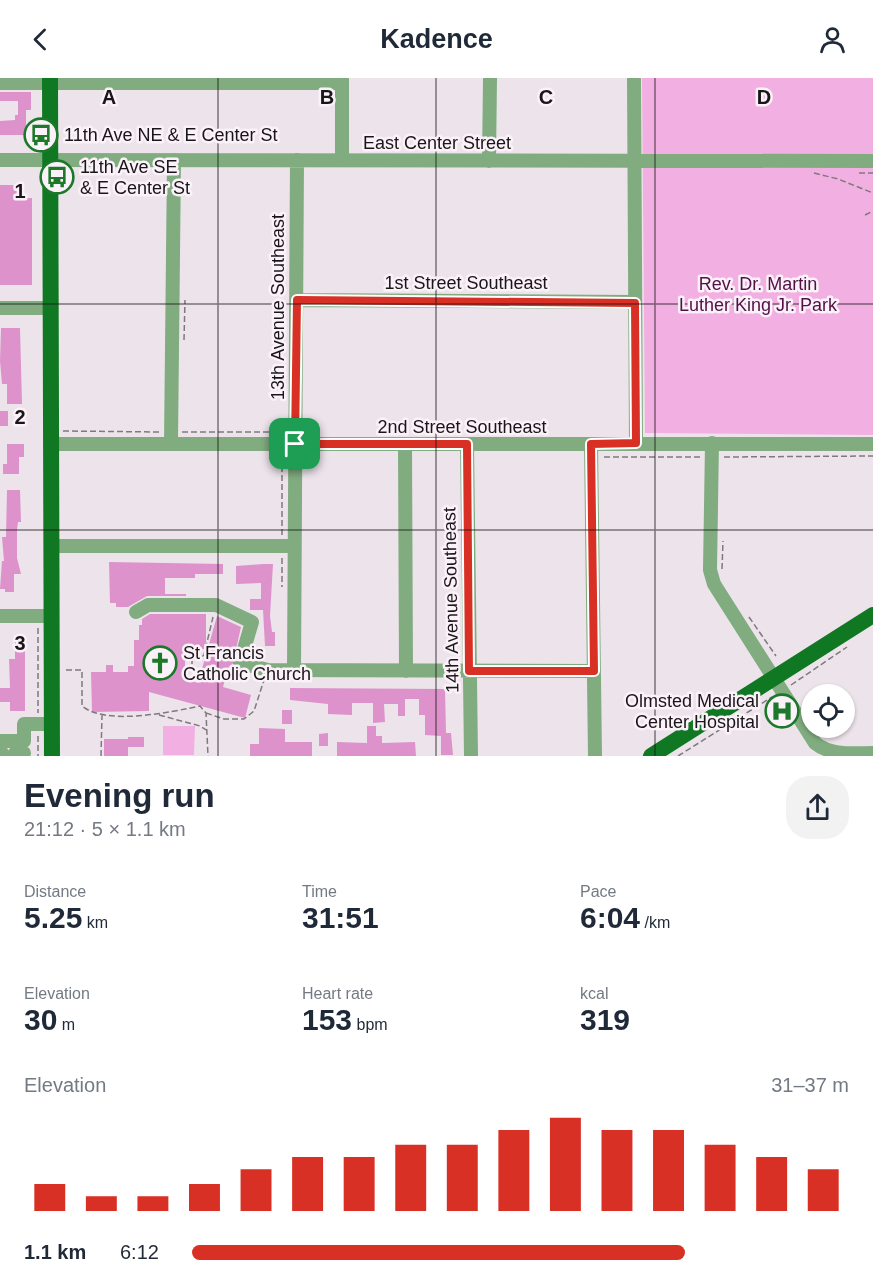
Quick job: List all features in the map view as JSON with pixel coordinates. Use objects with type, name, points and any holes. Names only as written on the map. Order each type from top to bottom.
[{"type":"main road","points":[[50,81],[50,308],[55,438],[51,546],[44,616],[45,724],[52,756]]},
{"type":"main road","points":[[651,756],[777,684],[873,615]]},
{"type":"street","points":[[489,78],[489,161]]},
{"type":"street","points":[[634,78],[636,443]]},
{"type":"street","points":[[0,83],[342,80],[342,160]]},
{"type":"street","name":"East Center Street","points":[[0,160],[873,161]]},
{"type":"street","points":[[174,160],[175,437]]},
{"type":"street","name":"13th Avenue Southeast","points":[[294,670],[287,550],[295,444],[297,160]]},
{"type":"street","name":"1st Street Southeast","points":[[297,300],[635,303]]},
{"type":"street","points":[[0,308],[50,308]]},
{"type":"street","name":"2nd Street Southeast","points":[[55,438],[175,437],[295,444],[405,445],[873,444]]},
{"type":"street","points":[[712,443],[710,570],[714,584],[815,744],[823,750],[835,753],[873,753]]},
{"type":"street","name":"14th Avenue Southeast","points":[[467,444],[471,756]]},
{"type":"street","points":[[591,444],[595,756]]},
{"type":"street","points":[[405,445],[406,671]]},
{"type":"street","points":[[51,546],[287,550]]},
{"type":"street","points":[[136,612],[147,605],[216,604],[252,622],[240,663],[266,675],[294,670],[594,671]]},
{"type":"street","points":[[0,616],[44,616]]},
{"type":"street","points":[[13,750],[24,724],[45,724]]},
{"type":"path","points":[[811,172],[838,178],[873,193]]},
{"type":"path","points":[[865,215],[873,211]]},
{"type":"path","points":[[183,344],[185,300]]},
{"type":"path","points":[[55,438],[162,432]]},
{"type":"path","points":[[175,437],[286,432]]},
{"type":"path","points":[[723,457],[873,456]]},
{"type":"path","points":[[626,457],[702,457]]},
{"type":"path","points":[[722,577],[723,534]]},
{"type":"path","points":[[282,589],[287,550]]},
{"type":"path","points":[[185,660],[204,655],[216,604]]},
{"type":"path","points":[[38,756],[45,724],[44,616]]},
{"type":"path","points":[[749,617],[776,656]]},
{"type":"path","points":[[678,756],[777,684],[849,646]]},
{"type":"path","points":[[192,649],[192,665],[201,675]]},
{"type":"path","points":[[62,670],[82,670],[82,706],[92,714],[157,715],[200,706],[206,713],[224,719],[244,719],[254,711],[266,675]]},
{"type":"path","points":[[206,713],[208,756]]},
{"type":"path","points":[[101,756],[102,714]]},
{"type":"path","points":[[157,715],[200,726],[208,732]]},
{"type":"green space","name":"Rev. Dr. Martin Luther King Jr. Park","points":[[642,78],[873,78],[873,435],[645,433]]},
{"type":"green space","points":[[163,726],[195,726],[194,755],[163,755]]},
{"type":"building","points":[[0,92],[31,92],[31,110],[26,110],[26,135],[0,135],[0,121],[15,120],[15,115],[18,115],[18,101],[0,101]]},
{"type":"building","points":[[0,185],[23,185],[23,198],[32,198],[32,285],[0,285]]},
{"type":"building","points":[[1,328],[20,328],[22,404],[7,404],[7,384],[2,384],[0,361]]},
{"type":"building","points":[[0,411],[8,411],[8,426],[0,426]]},
{"type":"building","points":[[7,444],[24,444],[24,457],[19,457],[19,474],[3,474],[3,464],[7,464]]},
{"type":"building","points":[[7,490],[20,490],[21,522],[18,522],[17,530],[17,558],[21,574],[14,574],[14,592],[5,592],[5,589],[0,589],[2,561],[4,561],[2,537],[6,537]]},
{"type":"building","points":[[109,562],[223,564],[223,574],[195,574],[195,578],[165,578],[165,594],[186,594],[186,596],[147,596],[128,607],[116,607],[116,603],[110,603]]},
{"type":"building","points":[[273,564],[270,616],[272,632],[275,632],[275,646],[265,646],[263,610],[250,610],[250,599],[261,599],[261,583],[236,584],[236,566]]},
{"type":"building","name":"St Francis Catholic Church","points":[[150,614],[206,614],[206,649],[185,649],[185,679],[198,683],[217,616],[241,627],[232,667],[229,666],[223,687],[251,695],[245,718],[149,692],[149,711],[92,712],[91,672],[106,672],[106,665],[113,665],[113,672],[128,672],[128,666],[134,666],[134,640],[139,640],[139,625],[142,625],[142,619]]},
{"type":"building","points":[[15,636],[23,636],[25,642],[25,711],[10,711],[10,702],[0,702],[0,688],[10,688],[9,659],[15,659]]},
{"type":"building","points":[[290,688],[445,689],[446,733],[451,733],[453,755],[441,755],[441,736],[425,735],[425,715],[419,715],[419,699],[405,699],[405,716],[398,716],[398,704],[384,704],[385,722],[373,723],[373,703],[352,703],[352,715],[328,714],[328,704],[290,700]]},
{"type":"building","points":[[282,710],[292,710],[292,724],[282,724]]},
{"type":"building","points":[[367,726],[376,726],[376,736],[382,736],[382,743],[415,742],[416,756],[337,756],[337,742],[367,743]]},
{"type":"building","points":[[259,728],[285,729],[285,742],[312,742],[312,756],[250,756],[250,744],[259,744]]},
{"type":"building","points":[[328,733],[328,746],[319,746],[319,734]]},
{"type":"building","points":[[128,737],[144,737],[144,747],[128,747],[128,756],[104,756],[104,739],[128,739]]},
{"type":"place","name":"11th Ave NE & E Center St","points":[[41,135]]},
{"type":"place","name":"11th Ave SE & E Center St","points":[[57,177]]},
{"type":"place","name":"St Francis Catholic Church","points":[[160,663]]},
{"type":"place","name":"Olmsted Medical Center Hospital","points":[[782,711]]},
{"type":"route","points":[[297,300],[635,303],[636,443],[591,444],[594,671],[469,671],[467,444],[295,444],[297,300]]}]
